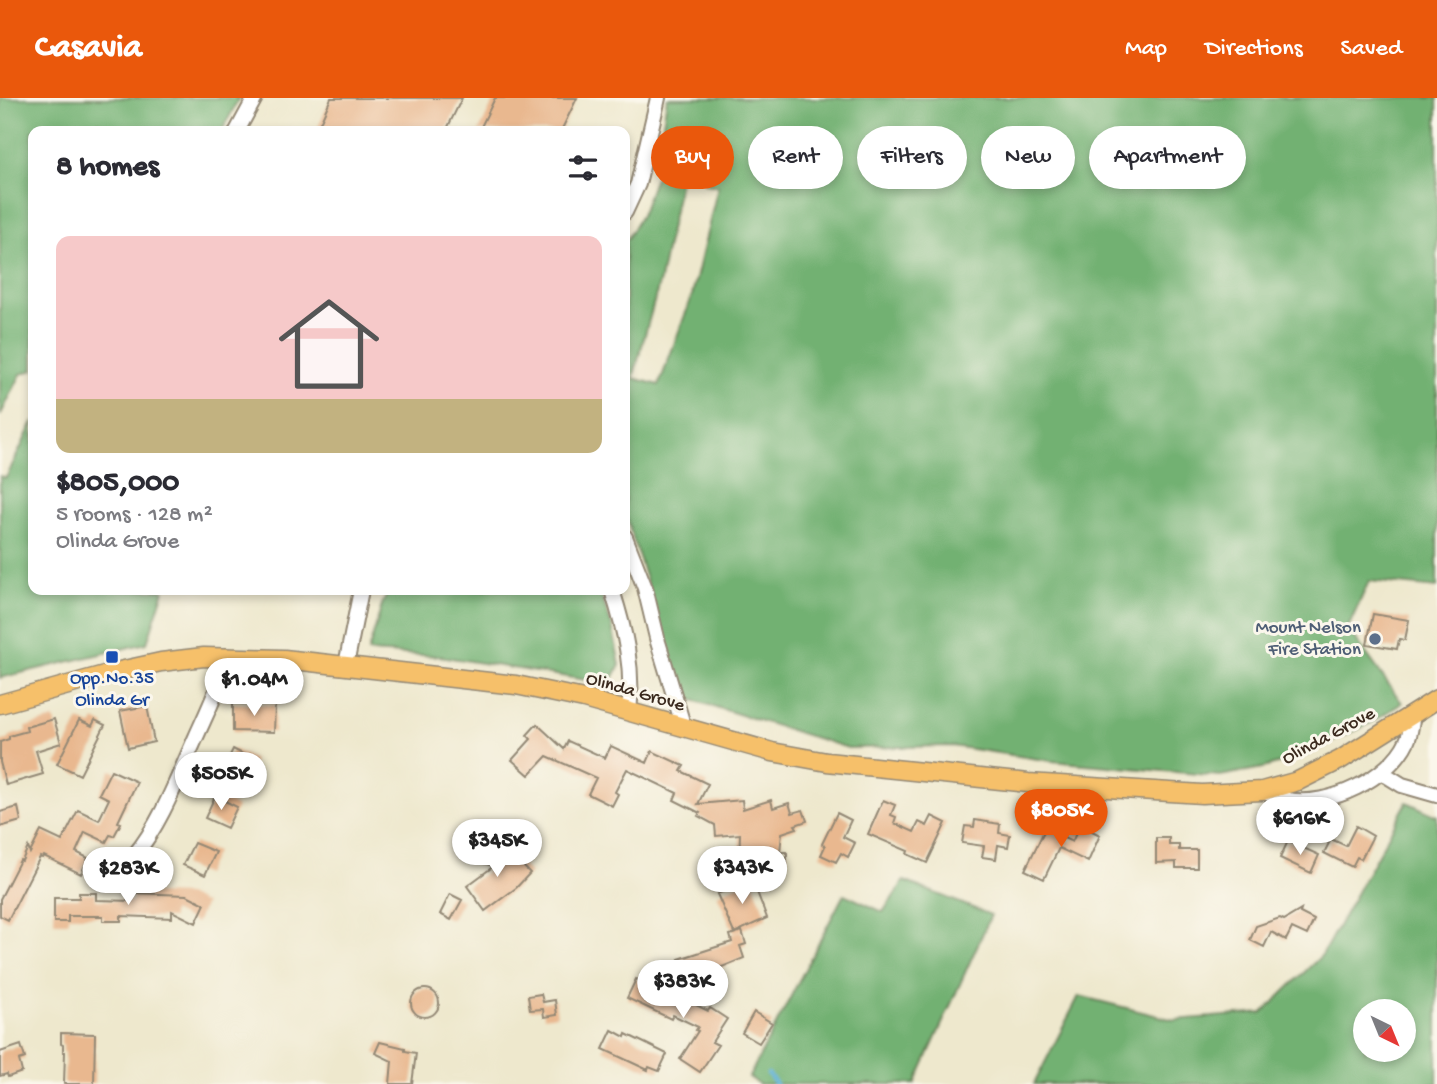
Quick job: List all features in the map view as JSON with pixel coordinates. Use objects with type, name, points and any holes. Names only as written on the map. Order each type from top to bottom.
[{"type":"main road","name":"Olinda Grove","points":[[0,704],[144,666],[183,659],[226,656],[346,664],[516,685],[584,699],[772,752],[878,769],[1202,794],[1262,791],[1298,780],[1318,771],[1437,699]]},
{"type":"street","points":[[240,126],[255,98]]},
{"type":"street","points":[[630,201],[638,184],[658,98]]},
{"type":"street","points":[[630,550],[645,588],[684,728]]},
{"type":"street","points":[[346,664],[360,595]]},
{"type":"street","points":[[613,595],[628,646],[632,688],[629,712]]},
{"type":"street","points":[[134,856],[154,827],[187,758],[222,677],[226,656]]},
{"type":"street","name":"Olinda Grove","points":[[1262,791],[1290,800],[1325,798],[1363,785],[1381,772],[1408,740],[1413,714]]},
{"type":"street","points":[[1381,772],[1402,785],[1437,795]]},
{"type":"green space","points":[[0,98],[239,98],[225,126],[106,126],[98,122],[96,126],[28,126],[28,372],[21,374],[0,416]]},
{"type":"green space","points":[[667,98],[1437,98],[1437,588],[1369,581],[1348,628],[1402,703],[1371,723],[1299,758],[1220,776],[1051,761],[952,746],[848,748],[683,697],[630,529],[630,233],[642,213],[651,188],[678,189],[660,280],[633,378],[659,385],[692,296],[717,189],[734,189],[734,126],[663,126]]},
{"type":"green space","points":[[28,432],[28,595],[162,595],[147,643],[0,678],[0,476],[6,478]]},
{"type":"green space","points":[[387,595],[601,595],[612,626],[620,665],[610,684],[439,656],[368,652]]},
{"type":"green space","points":[[1407,802],[1437,816],[1437,1084],[1034,1084],[1079,996],[1174,1020],[1263,1013],[1322,955]]},
{"type":"green space","points":[[904,881],[991,915],[915,1084],[759,1084],[749,1077],[844,894],[883,912]]},
{"type":"building","points":[[331,98],[462,98],[448,126],[318,126]]},
{"type":"building","points":[[495,98],[577,98],[563,126],[481,126]]},
{"type":"building","points":[[1373,614],[1409,620],[1405,640],[1399,639],[1397,649],[1367,644]]},
{"type":"building","points":[[233,703],[275,705],[274,732],[233,731]]},
{"type":"building","points":[[147,706],[154,742],[128,748],[120,711]]},
{"type":"building","points":[[54,719],[61,743],[36,751],[43,774],[6,785],[0,762],[0,742],[9,739],[9,736],[27,731],[26,727]]},
{"type":"building","points":[[79,720],[92,726],[95,720],[105,725],[80,775],[57,764]]},
{"type":"building","points":[[537,724],[564,749],[568,741],[605,758],[611,746],[647,763],[652,751],[684,766],[681,771],[708,784],[698,804],[742,800],[743,809],[771,800],[773,808],[789,803],[792,813],[803,810],[807,821],[782,833],[780,852],[787,852],[787,865],[739,862],[740,834],[716,836],[715,825],[698,816],[700,813],[674,800],[677,793],[627,769],[615,792],[618,794],[612,806],[588,794],[596,778],[547,756],[529,775],[512,760],[531,739],[527,735]]},
{"type":"building","points":[[233,749],[254,760],[243,782],[222,772]]},
{"type":"building","points":[[111,770],[137,782],[114,836],[110,835],[106,842],[85,832],[76,852],[88,858],[81,874],[44,856],[40,857],[8,920],[0,916],[0,899],[20,860],[22,861],[28,847],[30,853],[41,831],[62,841],[78,810],[99,820],[109,799],[99,794]]},
{"type":"building","points":[[215,796],[237,807],[227,828],[205,818]]},
{"type":"building","points":[[883,800],[895,805],[891,815],[896,817],[894,823],[914,832],[919,822],[927,826],[932,816],[946,823],[927,863],[907,854],[908,851],[868,834]]},
{"type":"building","points":[[18,807],[21,821],[0,827],[0,812]]},
{"type":"building","points":[[837,813],[851,820],[843,837],[855,843],[848,857],[841,853],[836,862],[821,855],[825,846],[822,844]]},
{"type":"building","points":[[975,820],[1000,824],[999,833],[1010,835],[1008,847],[998,845],[996,859],[982,857],[984,846],[962,843],[965,826],[974,827]]},
{"type":"building","points":[[1080,825],[1100,835],[1088,862],[1059,848],[1044,879],[1025,870],[1045,829],[1072,842]]},
{"type":"building","points":[[1356,826],[1373,836],[1361,859],[1357,857],[1352,867],[1324,853],[1331,839],[1346,846]]},
{"type":"building","points":[[1156,838],[1169,838],[1169,845],[1179,845],[1179,850],[1197,850],[1197,868],[1176,868],[1176,862],[1156,863]]},
{"type":"building","points":[[1288,841],[1319,855],[1311,873],[1280,858]]},
{"type":"building","points":[[194,843],[216,852],[205,875],[183,865]]},
{"type":"building","points":[[488,848],[501,852],[500,856],[519,862],[530,873],[516,888],[485,911],[467,886],[494,866],[483,863]]},
{"type":"building","points":[[752,879],[767,918],[734,933],[717,894]]},
{"type":"building","points":[[79,893],[96,893],[96,900],[132,901],[132,893],[187,895],[205,904],[196,923],[172,911],[172,918],[121,916],[121,921],[103,921],[103,916],[68,916],[68,922],[54,922],[54,898],[79,898]]},
{"type":"building","points":[[450,894],[462,900],[451,920],[440,914]]},
{"type":"building","points":[[1301,910],[1300,913],[1314,920],[1307,935],[1292,928],[1286,940],[1271,932],[1264,947],[1250,940],[1256,926],[1280,918],[1284,920]]},
{"type":"building","points":[[742,931],[746,944],[740,946],[744,958],[712,971],[713,974],[687,983],[679,959],[732,942],[730,935]]},
{"type":"building","points":[[636,979],[648,985],[650,982],[708,1011],[710,1008],[727,1019],[712,1042],[718,1045],[700,1072],[680,1059],[698,1027],[673,1015],[671,1019],[627,998]]},
{"type":"building","points":[[425,989],[435,993],[439,1003],[435,1013],[425,1017],[415,1013],[411,1003],[415,993]]},
{"type":"building","points":[[541,994],[543,1002],[555,1000],[557,1015],[544,1017],[543,1009],[530,1010],[528,996]]},
{"type":"building","points":[[754,1012],[772,1023],[759,1043],[742,1033]]},
{"type":"building","points":[[612,1030],[667,1054],[659,1071],[649,1067],[648,1070],[603,1049]]},
{"type":"building","points":[[61,1033],[95,1034],[94,1084],[64,1084],[65,1052],[61,1044]]},
{"type":"building","points":[[380,1042],[416,1053],[412,1084],[390,1084],[392,1061],[375,1053]]},
{"type":"building","points":[[21,1045],[25,1058],[19,1060],[22,1072],[8,1077],[7,1074],[0,1076],[0,1052]]},
{"type":"waterway","points":[[768,1074],[776,1084]]},
{"type":"place","name":"Mount Nelson Fire Station","points":[[1375,639]]},
{"type":"place","name":"Opp.No.35 Olinda Gr","points":[[112,657]]}]
